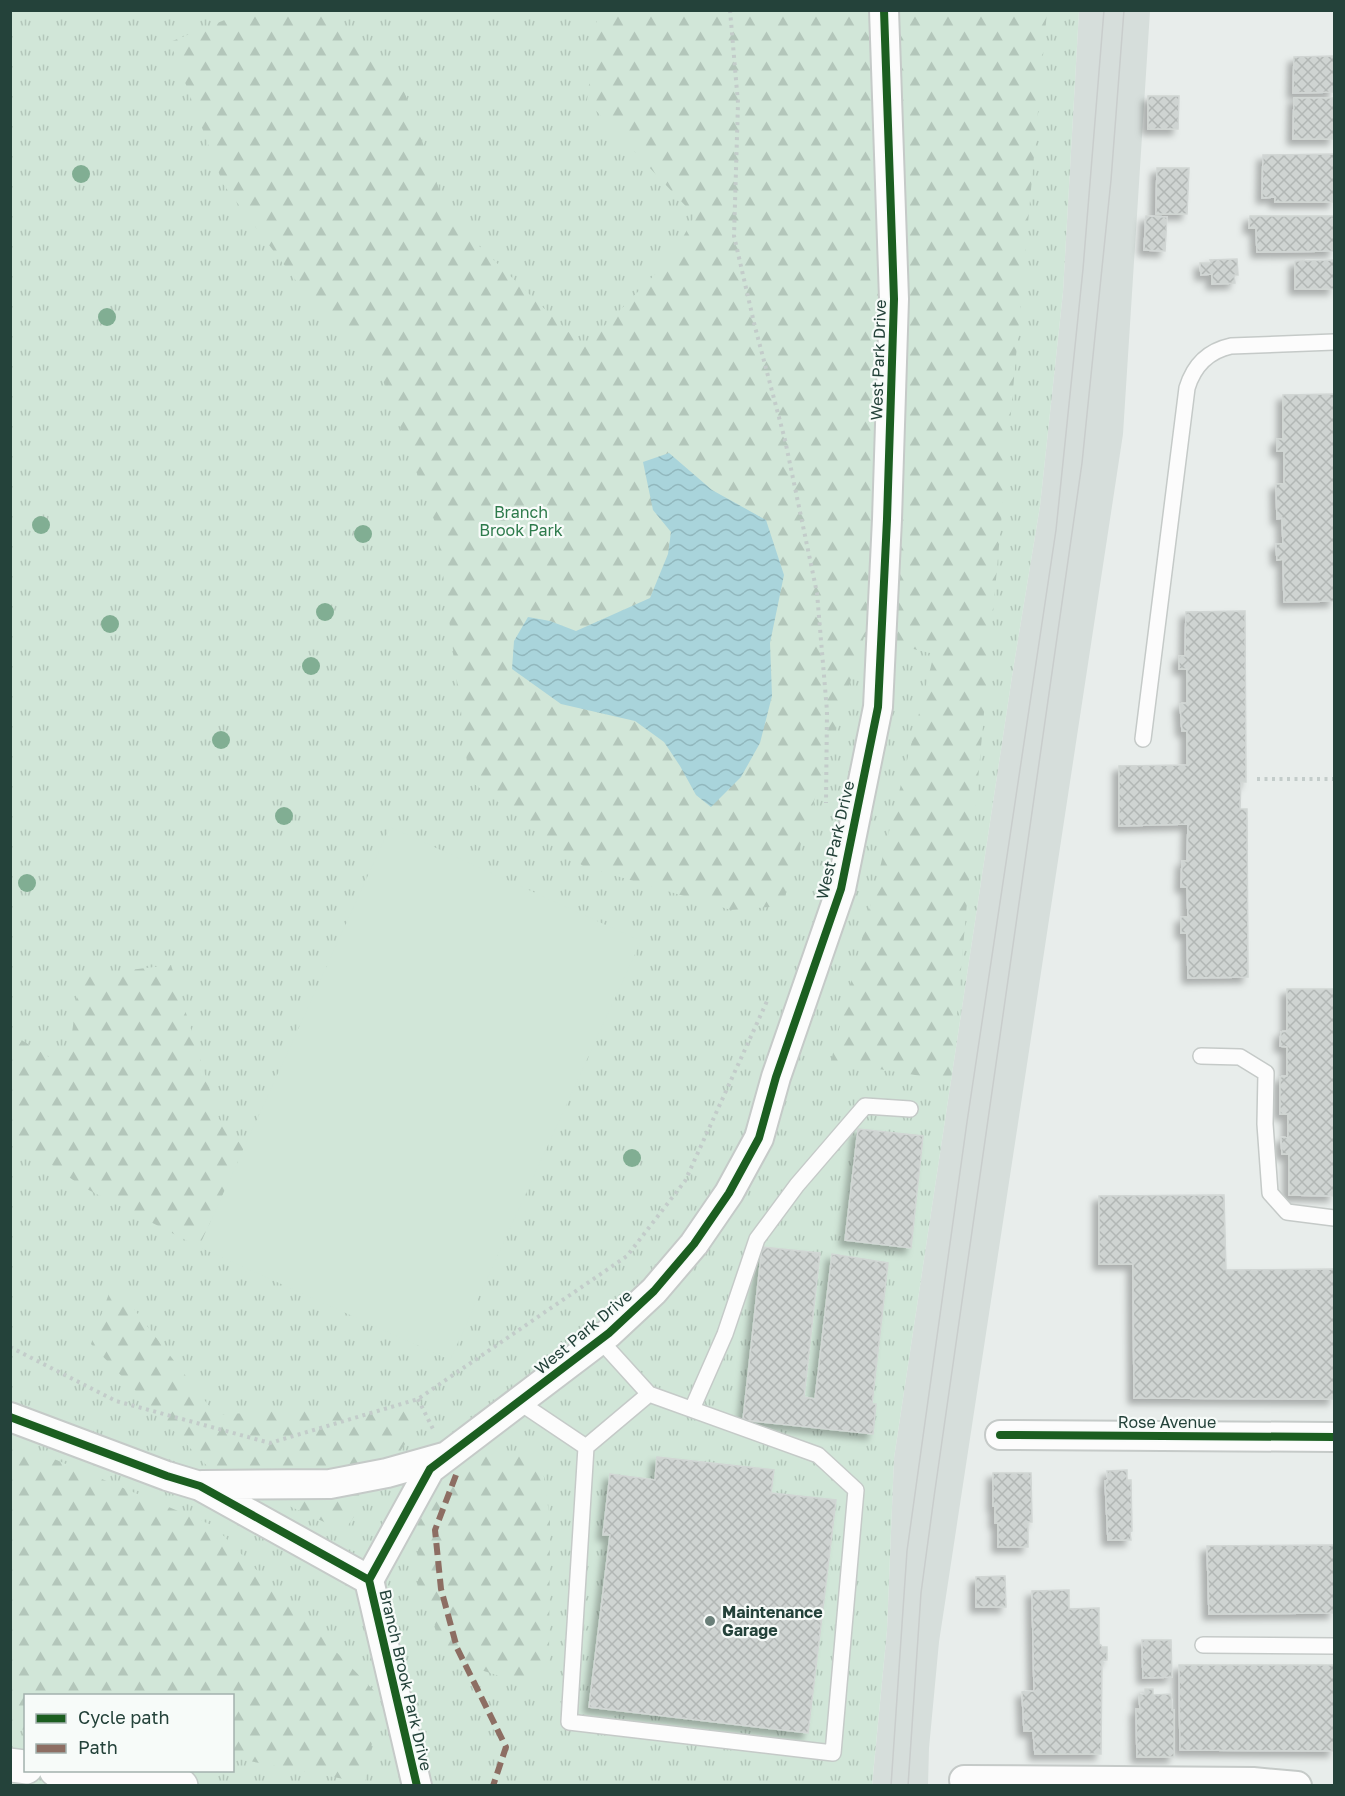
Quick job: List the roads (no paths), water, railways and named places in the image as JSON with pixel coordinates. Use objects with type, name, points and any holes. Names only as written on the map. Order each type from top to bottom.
[{"type":"main road","points":[[73,1772],[181,1785]]},
{"type":"street","name":"West Park Drive","points":[[369,1580],[430,1469],[600,1340],[654,1290],[694,1244],[729,1193],[759,1138],[776,1077],[841,889],[878,707],[894,298],[884,10]]},
{"type":"street","name":"Branch Brook Park Drive","points":[[10,1417],[167,1476],[200,1485],[369,1580],[417,1785]]},
{"type":"street","name":"Rose Avenue","points":[[1000,1435],[1335,1437]]},
{"type":"street","points":[[200,1485],[330,1484],[387,1473],[447,1456]]},
{"type":"street","points":[[964,1780],[1253,1782],[1297,1785]]},
{"type":"lane","points":[[1143,739],[1187,387],[1191,375],[1207,356],[1219,349],[1231,346],[1335,342]]},
{"type":"lane","points":[[1201,1056],[1240,1058],[1266,1073],[1265,1124],[1270,1193],[1287,1212],[1335,1218]]},
{"type":"lane","points":[[692,1409],[725,1334],[757,1239],[798,1185],[866,1106],[910,1109]]},
{"type":"lane","points":[[600,1340],[649,1394],[818,1455],[856,1490],[833,1753],[569,1722],[586,1447],[649,1394]]},
{"type":"lane","points":[[519,1402],[586,1447]]},
{"type":"lane","points":[[1203,1645],[1335,1646]]},
{"type":"water","points":[[669,453],[712,490],[766,520],[784,575],[770,643],[772,696],[760,743],[741,777],[711,807],[696,795],[664,742],[635,721],[561,704],[512,669],[514,641],[528,617],[550,621],[576,631],[650,598],[668,554],[671,532],[653,510],[643,462]]},
{"type":"tram line","points":[[891,1786],[907,1551],[967,1122],[1056,530],[1083,269],[1104,10]]},
{"type":"tram line","points":[[908,1786],[921,1593],[1082,463],[1111,180],[1124,10]]},
{"type":"place","name":"Maintenance Garage","points":[[710,1621]]},
{"type":"park label","name":"Branch Brook Park","points":[[521,521]]}]
